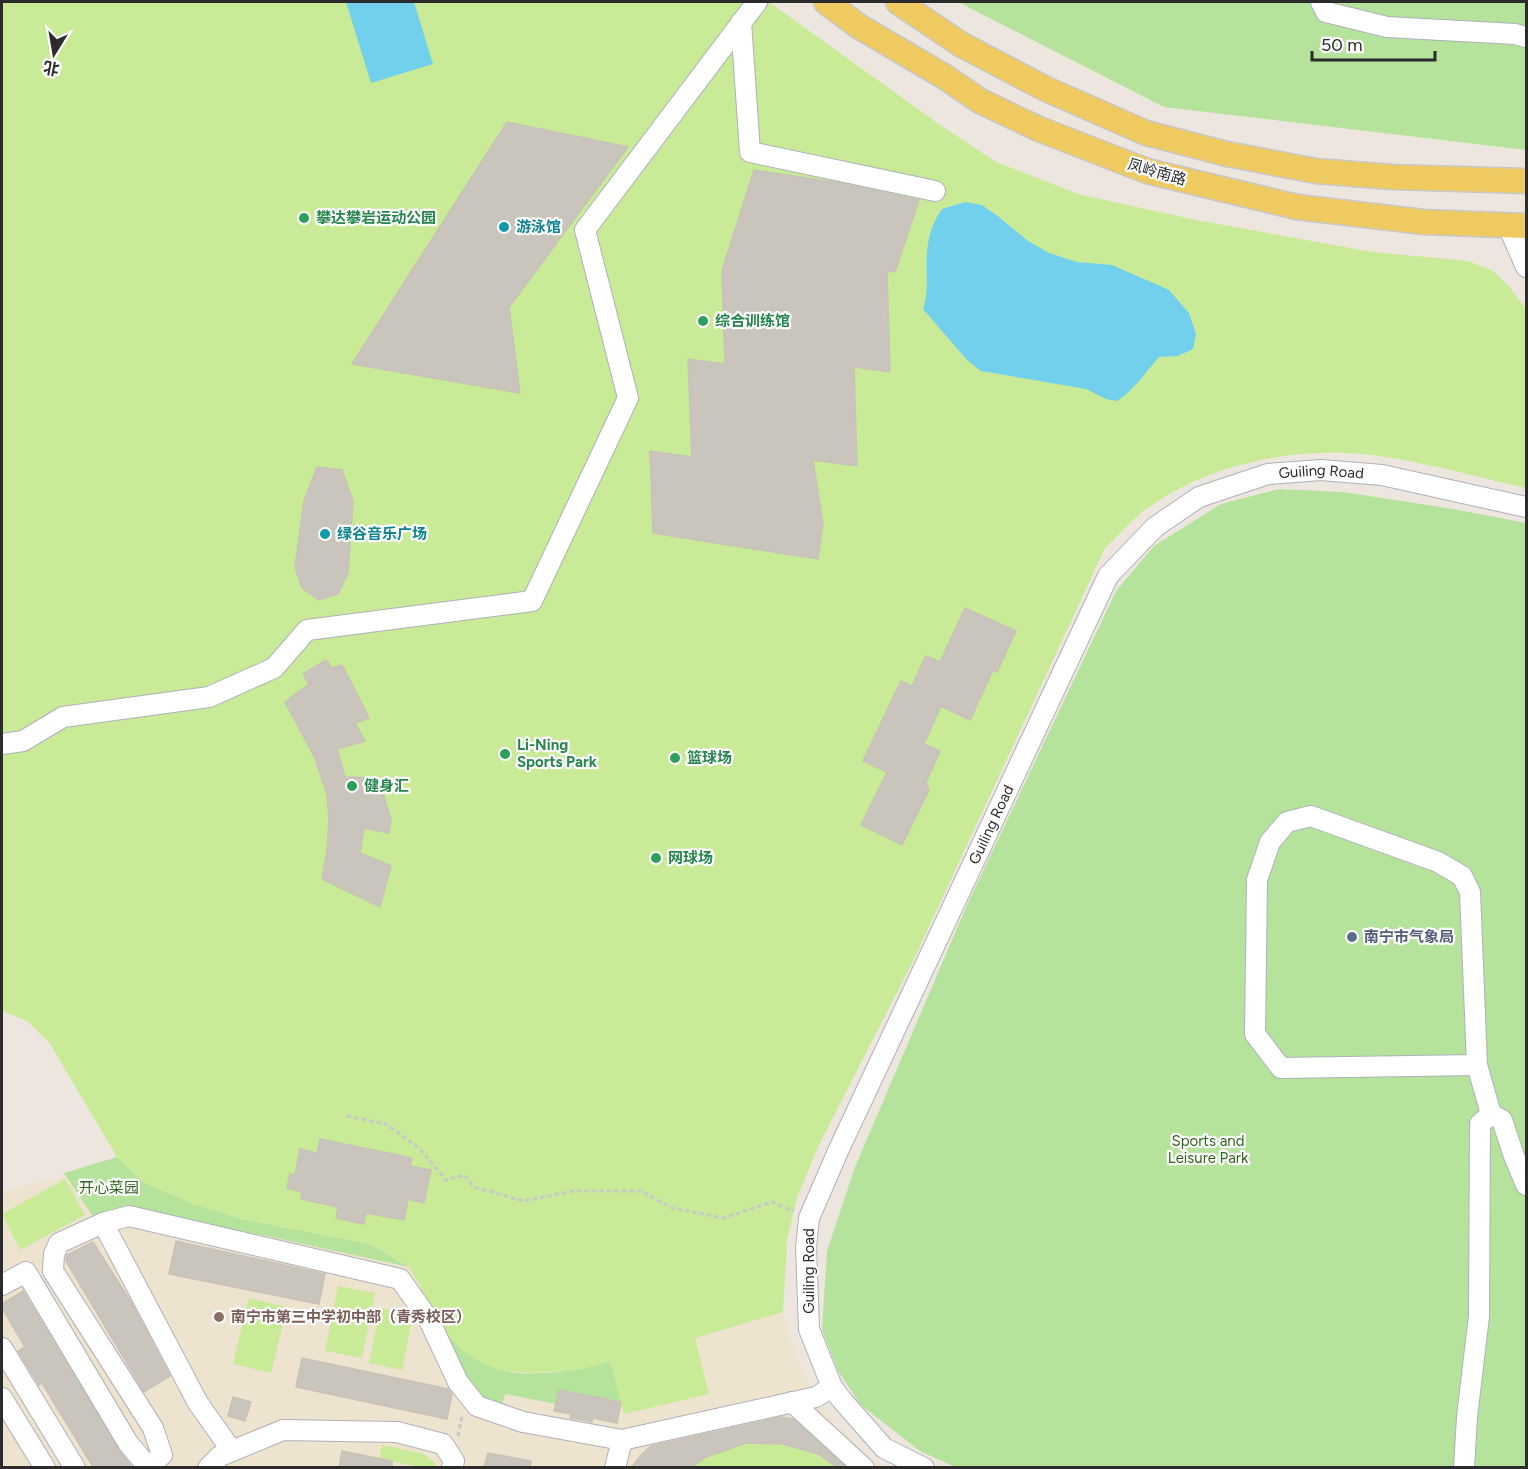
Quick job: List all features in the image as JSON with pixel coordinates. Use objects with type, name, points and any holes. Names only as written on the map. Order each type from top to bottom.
[{"type":"main road","name":"凤岭南路","points":[[826,2],[860,27],[945,77],[980,101],[1040,129],[1147,171],[1297,207],[1424,222],[1518,226]]},
{"type":"main road","points":[[898,2],[962,45],[1046,89],[1146,133],[1227,154],[1316,171],[1392,177],[1527,181]]},
{"type":"main road","points":[[980,101],[1000,65]]},
{"type":"street","points":[[2,744],[23,741],[63,717],[209,697],[274,668],[307,630],[532,601],[628,398],[585,230],[757,2]]},
{"type":"street","points":[[1320,2],[1326,12],[1387,27],[1515,34],[1527,37]]},
{"type":"street","points":[[741,22],[750,152],[934,191]]},
{"type":"street","points":[[1518,226],[1527,267]]},
{"type":"street","name":"Guiling Road","points":[[924,1467],[884,1448],[832,1387],[809,1329],[806,1248],[809,1218],[839,1149],[1108,576],[1155,526],[1199,496],[1268,474],[1321,470],[1382,475],[1527,507]]},
{"type":"street","points":[[1477,1065],[1281,1068],[1255,1034],[1257,880],[1270,842],[1287,822],[1311,816],[1438,862],[1461,876],[1470,892],[1477,1065],[1491,1114],[1502,1120],[1527,1185]]},
{"type":"street","points":[[1464,1467],[1467,1417],[1479,1316],[1480,1124],[1491,1114]]},
{"type":"street","points":[[2,1285],[26,1272],[128,1443],[150,1466],[156,1463],[162,1455],[153,1428],[53,1271],[54,1254],[59,1243],[103,1223],[129,1216],[400,1279],[429,1320],[458,1382],[477,1406],[523,1422],[622,1440],[816,1397],[832,1387]]},
{"type":"street","points":[[103,1223],[198,1403],[232,1451]]},
{"type":"street","points":[[2,1348],[75,1467]]},
{"type":"street","points":[[2,1398],[45,1467]]},
{"type":"street","points":[[792,1402],[864,1467]]},
{"type":"street","points":[[208,1467],[220,1456],[283,1430],[397,1432],[443,1444],[453,1464]]},
{"type":"street","points":[[615,1467],[622,1440]]},
{"type":"path","points":[[347,1116],[386,1124],[419,1148],[446,1180],[464,1175],[474,1187],[523,1201],[574,1191],[642,1191],[672,1208],[724,1218],[772,1202],[809,1218]]},
{"type":"path","points":[[453,1464],[466,1392]]},
{"type":"shaded area","name":"南宁市第三中学初中部（青秀校区）","points":[[117,1157],[145,1183],[194,1204],[409,1267],[448,1335],[462,1350],[505,1371],[533,1373],[579,1370],[783,1312],[799,1366],[825,1411],[868,1457],[885,1467],[2,1467],[2,1192],[63,1177],[62,1174]]},
{"type":"green space","name":"Li-Ning Sports Park","points":[[2,2],[769,2],[940,125],[996,162],[1078,194],[1196,220],[1373,252],[1468,261],[1493,271],[1508,285],[1526,309],[1526,488],[1393,458],[1328,453],[1294,455],[1228,468],[1197,480],[1168,495],[1141,513],[1105,548],[913,961],[818,1147],[797,1198],[787,1240],[783,1312],[695,1338],[709,1394],[624,1414],[610,1361],[579,1370],[533,1373],[505,1371],[481,1363],[462,1350],[448,1335],[409,1267],[370,1244],[242,1219],[194,1204],[145,1183],[117,1157],[49,1042],[27,1021],[2,1011]]},
{"type":"green space","points":[[958,2],[1526,2],[1526,150],[1164,107]]},
{"type":"green space","name":"Sports and Leisure Park","points":[[1279,489],[1343,492],[1526,523],[1526,1467],[955,1467],[920,1451],[861,1405],[838,1371],[822,1330],[827,1251],[855,1167],[967,905],[1116,591],[1154,546],[1221,504]]},
{"type":"green space","name":"开心菜园","points":[[117,1157],[145,1183],[194,1204],[242,1219],[370,1244],[409,1267],[262,1235],[202,1225],[95,1220],[64,1173]]},
{"type":"green space","points":[[65,1179],[85,1215],[20,1250],[2,1214]]},
{"type":"green space","points":[[338,1286],[375,1293],[362,1358],[325,1351]]},
{"type":"green space","points":[[249,1298],[287,1307],[271,1373],[233,1364]]},
{"type":"green space","points":[[380,1308],[413,1315],[402,1370],[369,1363]]},
{"type":"green space","points":[[448,1335],[483,1362],[499,1369],[518,1373],[558,1372],[611,1361],[621,1402],[559,1390],[556,1404],[505,1394],[502,1406],[485,1401],[470,1388],[445,1338]]},
{"type":"green space","points":[[746,1443],[794,1447],[815,1454],[837,1467],[692,1468],[706,1457]]},
{"type":"green space","points":[[382,1445],[424,1454],[436,1464],[435,1467],[421,1467],[379,1459]]},
{"type":"water","points":[[346,2],[414,2],[433,64],[371,83]]},
{"type":"water","points":[[965,202],[982,205],[1028,241],[1049,253],[1077,262],[1112,265],[1169,290],[1189,313],[1196,334],[1193,349],[1178,356],[1159,357],[1134,386],[1117,401],[1106,399],[1086,389],[981,371],[967,360],[923,309],[927,287],[928,247],[934,224],[942,209]]},
{"type":"building","name":"游泳馆","points":[[507,122],[628,147],[509,307],[520,393],[352,364]]},
{"type":"building","points":[[754,170],[834,182],[919,200],[895,272],[887,271],[890,372],[854,367],[857,466],[813,460],[823,524],[818,559],[653,533],[650,451],[692,457],[688,359],[725,364],[722,271]]},
{"type":"building","name":"绿谷音乐广场","points":[[317,467],[342,470],[353,501],[348,573],[338,594],[319,600],[302,588],[295,567],[304,501]]},
{"type":"building","points":[[965,608],[1016,631],[997,672],[993,670],[970,720],[941,706],[924,744],[940,751],[926,782],[929,790],[902,845],[861,825],[887,772],[863,761],[901,681],[912,686],[926,656],[940,662]]},
{"type":"building","name":"健身汇","points":[[326,660],[332,668],[342,665],[369,718],[355,723],[365,741],[337,749],[345,777],[378,778],[391,819],[389,833],[364,828],[360,853],[391,866],[380,907],[322,879],[329,819],[327,795],[315,758],[285,702],[309,684],[303,674]]},
{"type":"building","points":[[320,1139],[412,1158],[410,1166],[431,1170],[424,1203],[408,1199],[404,1220],[366,1213],[364,1224],[336,1218],[338,1207],[301,1199],[302,1192],[287,1188],[290,1174],[295,1175],[300,1149],[317,1153]]},
{"type":"building","points":[[176,1241],[325,1274],[319,1304],[169,1274]]},
{"type":"building","points":[[93,1242],[131,1302],[170,1376],[144,1392],[66,1261],[67,1255]]},
{"type":"building","points":[[23,1291],[118,1449],[132,1467],[93,1467],[42,1383],[39,1385],[18,1351],[25,1347],[2,1308],[2,1304]]},
{"type":"building","points":[[302,1358],[448,1389],[452,1394],[447,1419],[296,1387]]},
{"type":"building","points":[[559,1390],[621,1402],[617,1423],[593,1418],[592,1422],[570,1418],[571,1414],[554,1411]]},
{"type":"building","points":[[233,1397],[251,1402],[245,1421],[228,1416]]},
{"type":"building","points":[[781,1417],[793,1419],[846,1467],[837,1467],[818,1454],[783,1444],[746,1443],[706,1457],[692,1467],[632,1467],[651,1446]]},
{"type":"building","points":[[342,1451],[392,1461],[392,1467],[339,1467]]},
{"type":"building","points":[[488,1453],[531,1461],[530,1467],[484,1467]]},
{"type":"place","name":"攀达攀岩运动公园","points":[[304,218]]},
{"type":"place","name":"游泳馆","points":[[504,227]]},
{"type":"place","name":"综合训练馆","points":[[703,321]]},
{"type":"place","name":"绿谷音乐广场","points":[[325,534]]},
{"type":"place","name":"Li-Ning Sports Park","points":[[505,754]]},
{"type":"place","name":"篮球场","points":[[675,758]]},
{"type":"place","name":"健身汇","points":[[352,786]]},
{"type":"place","name":"网球场","points":[[656,858]]},
{"type":"place","name":"南宁市气象局","points":[[1352,937]]},
{"type":"place","name":"南宁市第三中学初中部（青秀校区）","points":[[219,1317]]}]
